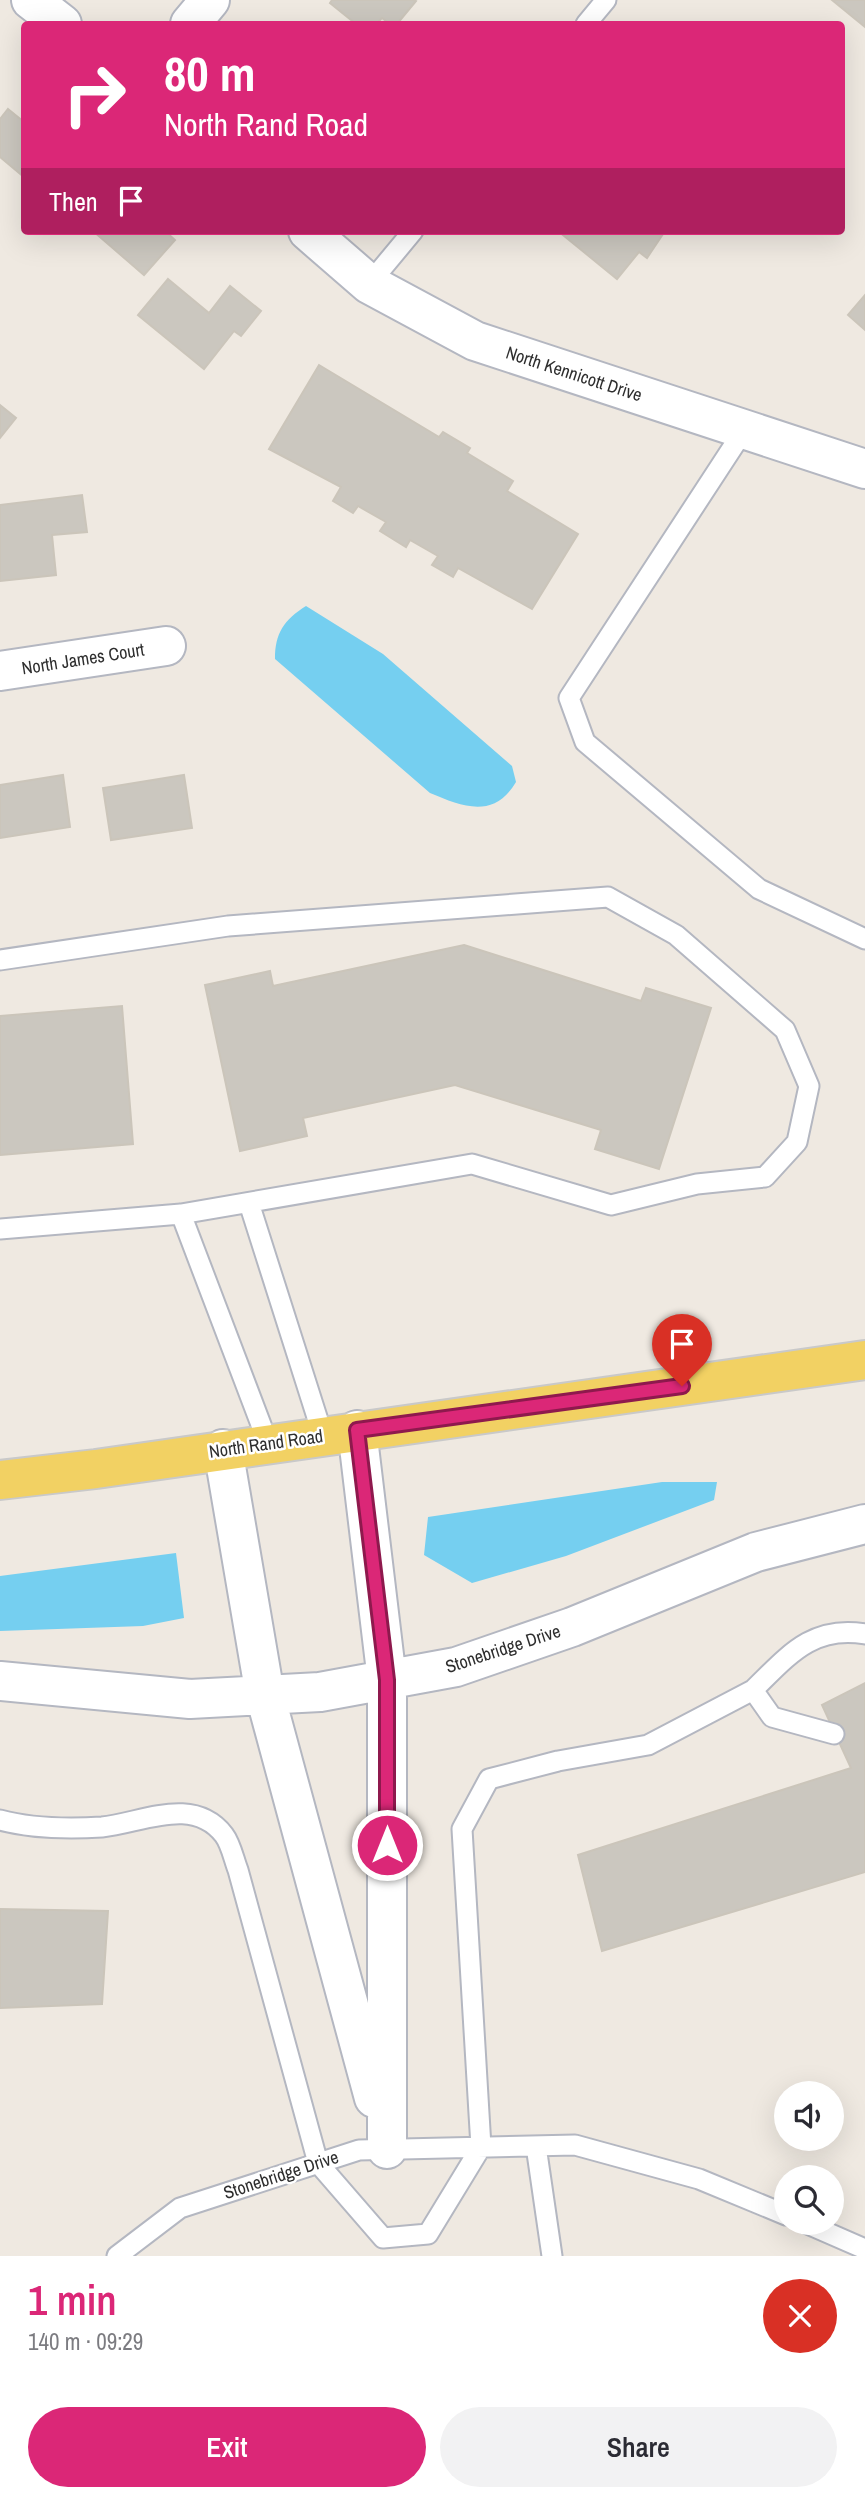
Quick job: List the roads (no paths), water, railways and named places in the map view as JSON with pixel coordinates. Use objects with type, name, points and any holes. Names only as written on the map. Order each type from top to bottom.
[{"type":"main road","name":"North Rand Road","points":[[0,1480],[865,1360]]},
{"type":"street","points":[[31,0],[58,21]]},
{"type":"street","points":[[193,21],[211,0]]},
{"type":"street","name":"North Kennicott Drive","points":[[313,235],[369,284],[475,341],[865,468]]},
{"type":"street","name":"North James Court","points":[[0,671],[166,646]]},
{"type":"street","points":[[340,1433],[387,1680],[387,2149]]},
{"type":"street","points":[[223,1449],[265,1695],[387,2149]]},
{"type":"street","name":"Stonebridge Drive","points":[[0,1681],[190,1699],[320,1692],[387,1680],[456,1667],[572,1627],[756,1552],[865,1524]]},
{"type":"lane","points":[[588,21],[606,0]]},
{"type":"lane","points":[[369,284],[410,235]]},
{"type":"lane","points":[[744,430],[569,698],[585,742],[759,889],[865,939]]},
{"type":"lane","points":[[0,960],[228,926],[608,897],[676,935],[785,1030],[809,1086],[797,1142],[765,1177],[697,1184],[611,1205],[472,1164],[181,1214],[0,1229]]},
{"type":"lane","points":[[249,1203],[340,1433]]},
{"type":"lane","points":[[181,1214],[268,1443]]},
{"type":"lane","points":[[0,1820],[19,1825],[61,1828],[104,1827],[171,1812],[203,1818],[225,1835],[238,1870],[318,2163],[383,2238],[428,2234],[481,2147],[461,1829],[489,1779],[558,1761],[648,1745],[753,1690],[800,1644],[843,1630],[865,1634]]},
{"type":"lane","points":[[753,1690],[772,1717],[834,1734]]},
{"type":"lane","name":"Stonebridge Drive","points":[[117,2256],[180,2208],[359,2150],[575,2145],[699,2179],[774,2210]]},
{"type":"lane","points":[[536,2146],[552,2256]]},
{"type":"lane","points":[[833,2235],[865,2249]]},
{"type":"water","points":[[306,606],[383,654],[512,766],[516,782],[507,794],[498,801],[477,807],[430,793],[275,659],[282,628]]},
{"type":"water","points":[[662,1482],[717,1482],[714,1500],[566,1556],[472,1583],[424,1555],[428,1517]]},
{"type":"water","points":[[176,1553],[184,1618],[143,1626],[0,1631],[0,1576]]}]
